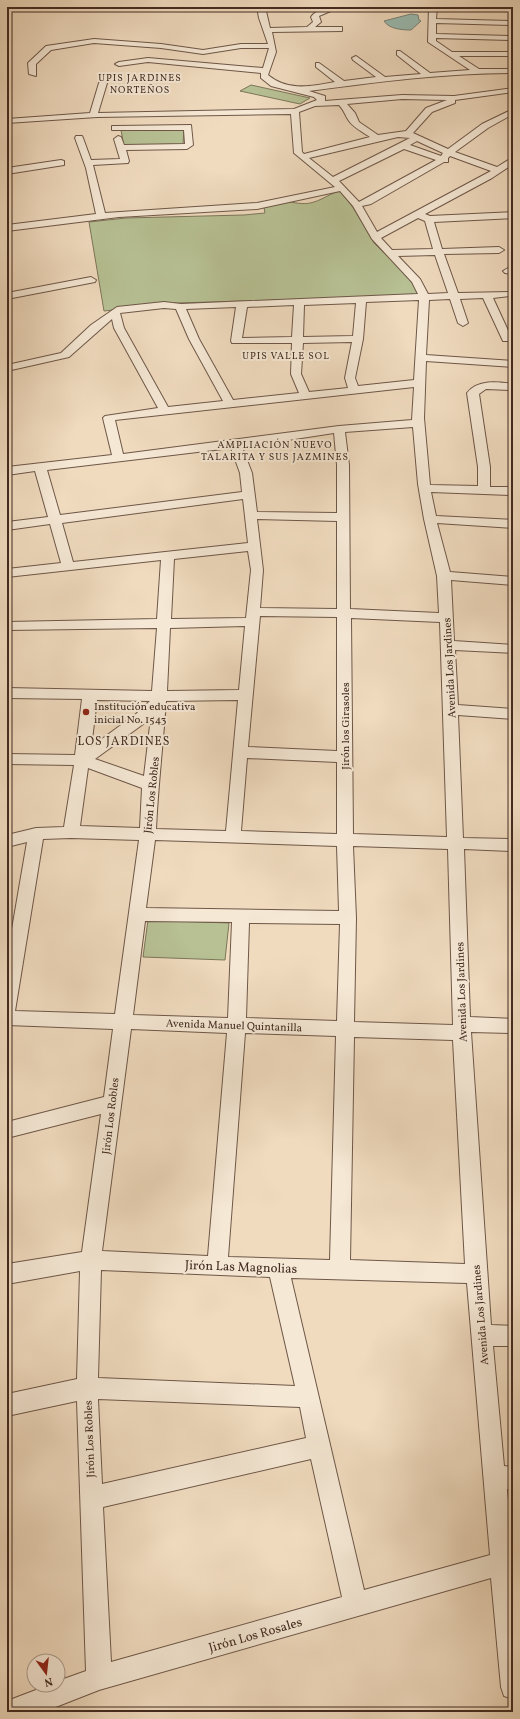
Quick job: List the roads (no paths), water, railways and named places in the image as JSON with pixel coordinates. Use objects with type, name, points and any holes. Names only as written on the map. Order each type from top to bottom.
[{"type":"street","points":[[261,7],[272,46],[272,57],[264,76],[274,84],[321,96],[322,100],[316,104]]},
{"type":"street","points":[[309,29],[317,22],[314,17],[316,15],[336,7]]},
{"type":"street","points":[[433,7],[434,21],[432,42],[478,72]]},
{"type":"street","points":[[434,21],[513,22]]},
{"type":"street","points":[[267,30],[339,29]]},
{"type":"street","points":[[432,36],[513,38]]},
{"type":"street","points":[[33,74],[32,63],[46,51],[78,43],[100,41],[161,46],[198,52],[214,51],[241,46],[272,46]]},
{"type":"street","points":[[437,45],[477,46]]},
{"type":"street","points":[[193,64],[192,60],[194,58],[214,51]]},
{"type":"street","points":[[400,53],[429,76]]},
{"type":"street","points":[[452,54],[513,54]]},
{"type":"street","points":[[356,58],[384,80]]},
{"type":"street","points":[[119,64],[148,60],[266,71]]},
{"type":"street","points":[[319,65],[341,83]]},
{"type":"street","points":[[299,90],[341,83],[478,72],[513,72]]},
{"type":"street","points":[[93,115],[103,83]]},
{"type":"street","points":[[7,121],[93,115],[295,111],[316,104],[402,97],[454,98],[513,90]]},
{"type":"street","points":[[408,134],[432,108],[475,95]]},
{"type":"street","points":[[341,102],[351,112],[352,119],[356,124],[377,138]]},
{"type":"street","points":[[295,111],[297,148],[302,157],[334,180],[358,205],[375,238],[416,281],[424,297]]},
{"type":"street","points":[[358,205],[368,202],[442,159],[448,152],[495,119],[513,111]]},
{"type":"street","points":[[88,163],[125,161],[111,115]]},
{"type":"street","points":[[115,128],[188,128],[189,145],[187,146],[121,148]]},
{"type":"street","points":[[302,157],[377,138],[398,134],[408,134],[448,152],[497,170]]},
{"type":"street","points":[[79,138],[88,163],[100,217]]},
{"type":"street","points":[[334,180],[416,138]]},
{"type":"street","points":[[403,146],[489,176]]},
{"type":"street","points":[[375,238],[489,176],[513,160]]},
{"type":"street","points":[[7,171],[61,163]]},
{"type":"street","points":[[7,228],[100,217],[250,206],[342,188]]},
{"type":"street","points":[[419,214],[429,219],[513,215]]},
{"type":"street","points":[[429,219],[438,252],[455,296],[462,324]]},
{"type":"street","points":[[390,253],[499,250]]},
{"type":"street","points":[[7,296],[91,280]]},
{"type":"street","points":[[7,368],[65,355],[95,327],[121,309],[164,305],[182,307],[198,305],[299,303],[506,294]]},
{"type":"street","points":[[487,295],[507,339]]},
{"type":"street","name":"Avenida Los Jardines","points":[[424,297],[418,423],[430,519],[444,576],[451,709],[462,1028],[476,1274],[482,1335],[504,1478],[502,1563],[513,1687]]},
{"type":"street","points":[[354,390],[350,378],[358,339],[362,300]]},
{"type":"street","points":[[299,303],[296,374],[305,395]]},
{"type":"street","points":[[242,304],[236,341],[358,339]]},
{"type":"street","points":[[182,307],[180,307],[194,339],[230,404]]},
{"type":"street","points":[[115,312],[119,328],[164,410]]},
{"type":"street","points":[[421,358],[446,358],[513,364]]},
{"type":"street","points":[[118,458],[109,418],[111,417],[420,383]]},
{"type":"street","points":[[484,490],[484,466],[473,393],[478,388],[485,386],[513,387]]},
{"type":"street","points":[[7,471],[235,444],[339,429],[418,423]]},
{"type":"street","name":"Jirón los Girasoles","points":[[339,429],[343,465],[345,839],[348,918],[347,1029],[340,1270]]},
{"type":"street","points":[[233,835],[257,570],[246,473],[235,444]]},
{"type":"street","points":[[40,467],[68,566]]},
{"type":"street","points":[[425,488],[513,491]]},
{"type":"street","points":[[7,526],[249,495]]},
{"type":"street","points":[[251,516],[276,515],[343,518]]},
{"type":"street","points":[[430,519],[513,524]]},
{"type":"street","points":[[7,573],[254,546]]},
{"type":"street","name":"Jirón Los Robles","points":[[99,1678],[87,1388],[90,1260],[148,833],[150,785],[156,745],[168,556]]},
{"type":"street","points":[[444,576],[513,581]]},
{"type":"street","points":[[7,626],[164,624],[253,617],[344,613],[446,618]]},
{"type":"street","points":[[448,645],[513,648]]},
{"type":"street","points":[[7,693],[90,694],[159,698],[246,695]]},
{"type":"street","points":[[71,832],[82,761],[90,694]]},
{"type":"street","points":[[82,761],[141,718],[159,698]]},
{"type":"street","points":[[451,709],[513,714]]},
{"type":"street","points":[[240,752],[345,757]]},
{"type":"street","points":[[7,759],[66,759],[82,761],[105,767],[150,785]]},
{"type":"street","points":[[7,841],[36,834],[71,832],[233,835],[513,845]]},
{"type":"street","points":[[7,1009],[14,924],[36,834]]},
{"type":"street","points":[[137,914],[348,918]]},
{"type":"street","points":[[217,1266],[237,1025],[241,917]]},
{"type":"street","name":"Avenida Manuel Quintanilla","points":[[7,1018],[347,1029],[513,1026]]},
{"type":"street","points":[[7,1130],[112,1102]]},
{"type":"street","name":"Jirón Las Magnolias","points":[[7,1274],[90,1260],[217,1266],[476,1274]]},
{"type":"street","points":[[278,1267],[356,1605]]},
{"type":"street","points":[[482,1335],[513,1336]]},
{"type":"street","points":[[7,1405],[87,1388],[308,1397]]},
{"type":"street","points":[[92,1498],[319,1446]]},
{"type":"street","name":"Jirón Los Rosales","points":[[11,1712],[99,1678],[502,1563]]},
{"type":"water","points":[[411,14],[418,15],[419,20],[421,21],[411,30],[389,26],[384,21]]},
{"type":"place","name":"Institución educativa inicial No. 1543","points":[[86,712]]},
{"type":"district","name":"UPIS JARDINES NORTEÑOS","points":[[140,82]]},
{"type":"district","name":"UPIS VALLE SOL","points":[[286,355]]},
{"type":"district","name":"AMPLIACIÓN NUEVO TALARITA Y SUS JAZMINES","points":[[275,450]]},
{"type":"district","name":"LOS JARDINES","points":[[124,741]]}]
